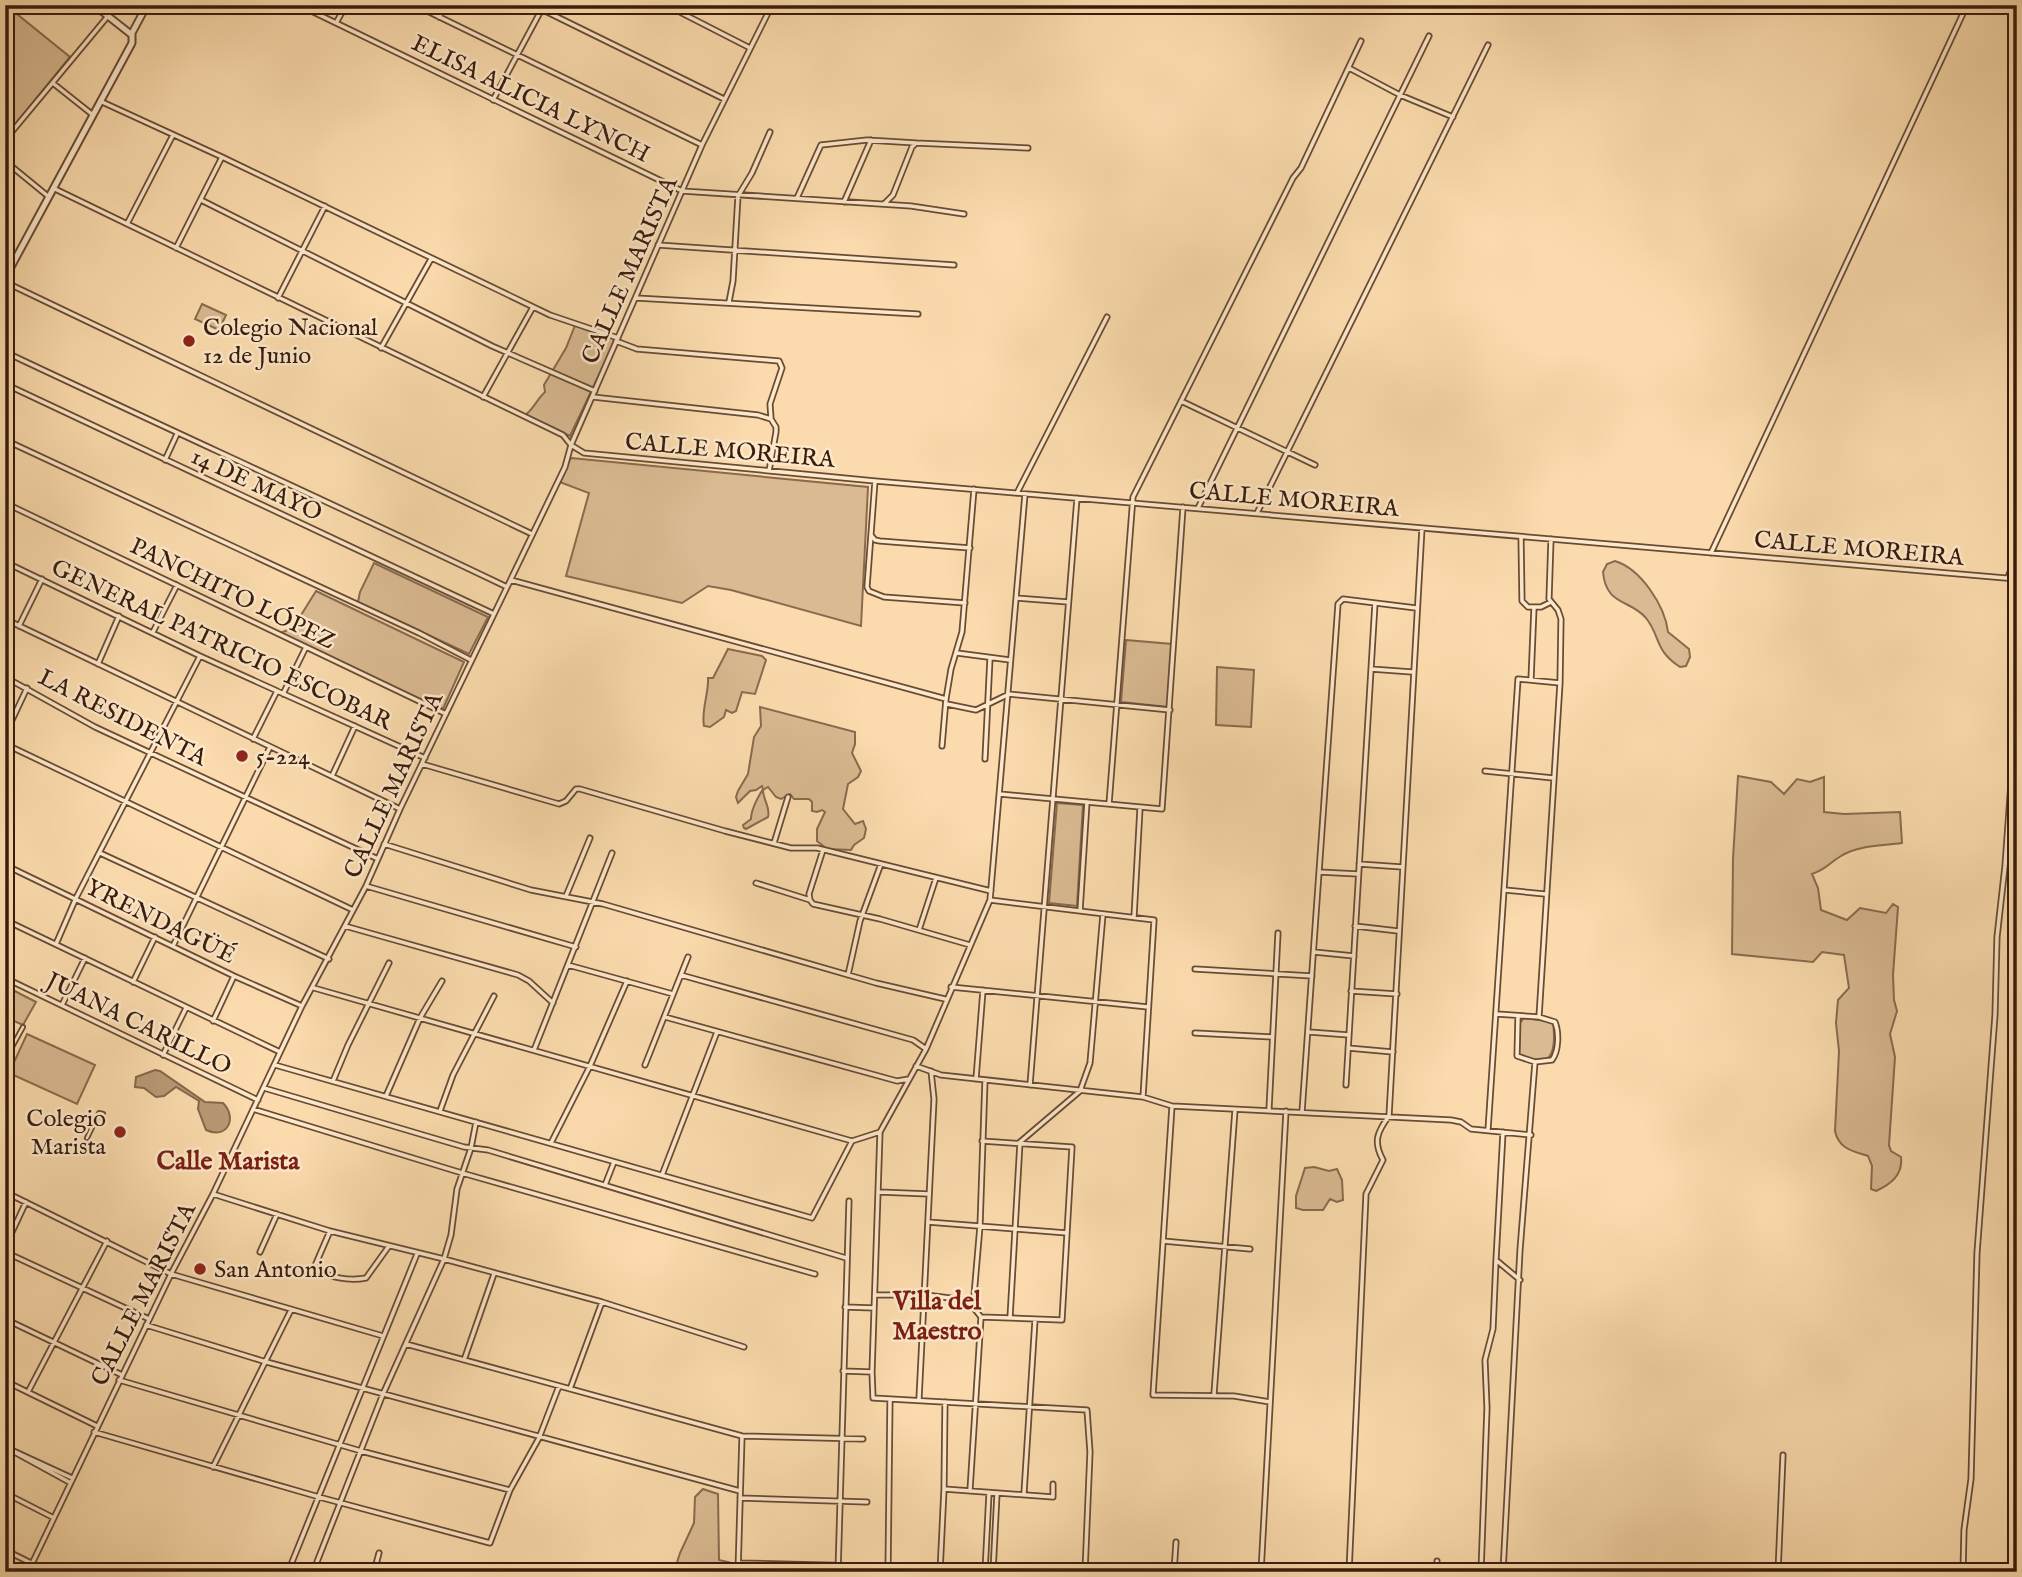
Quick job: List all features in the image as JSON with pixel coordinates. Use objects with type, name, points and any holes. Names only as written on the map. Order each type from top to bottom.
[{"type":"street","points":[[94,5],[132,35]]},
{"type":"street","points":[[148,5],[132,35],[132,43],[6,277],[532,534]]},
{"type":"street","name":"ELISA ALICIA LYNCH","points":[[299,5],[682,191],[884,204],[964,214]]},
{"type":"street","points":[[336,23],[346,5]]},
{"type":"street","points":[[415,5],[702,145]]},
{"type":"street","points":[[439,17],[445,5]]},
{"type":"street","points":[[666,5],[750,48]]},
{"type":"street","name":"CALLE MARISTA","points":[[28,1572],[52,1517],[213,1194],[302,1006],[366,886],[400,809],[565,467],[571,445],[702,145],[772,5]]},
{"type":"street","points":[[1712,553],[1967,5]]},
{"type":"street","points":[[493,100],[543,7],[724,99]]},
{"type":"street","points":[[5,140],[108,16]]},
{"type":"street","points":[[1198,508],[1429,36]]},
{"type":"street","points":[[1109,804],[1131,502],[1293,178],[1301,168],[1361,41]]},
{"type":"street","points":[[1257,513],[1488,45]]},
{"type":"street","points":[[1349,68],[1453,117]]},
{"type":"street","points":[[54,84],[93,115]]},
{"type":"street","points":[[100,101],[550,315],[637,349],[779,361],[782,368],[770,404],[771,419],[776,432],[769,471]]},
{"type":"street","points":[[729,302],[733,281],[738,196],[752,173],[770,132]]},
{"type":"street","points":[[127,224],[173,135]]},
{"type":"street","points":[[844,202],[871,140]]},
{"type":"street","points":[[797,198],[821,145],[871,140],[1028,148]]},
{"type":"street","points":[[884,204],[892,195],[916,143]]},
{"type":"street","points":[[176,248],[222,157]]},
{"type":"street","points":[[5,161],[48,197]]},
{"type":"street","name":"CALLE MOREIRA","points":[[53,188],[564,435],[571,445],[584,453],[876,481],[2017,579]]},
{"type":"street","points":[[201,200],[506,352],[595,391]]},
{"type":"street","points":[[277,298],[325,206]]},
{"type":"street","points":[[658,245],[954,265]]},
{"type":"street","points":[[381,348],[431,260]]},
{"type":"street","points":[[636,298],[918,314]]},
{"type":"street","points":[[483,397],[533,307]]},
{"type":"street","points":[[1017,493],[1107,317]]},
{"type":"street","points":[[5,352],[507,587]]},
{"type":"street","name":"14 DE MAYO","points":[[5,384],[494,614]]},
{"type":"street","points":[[593,397],[758,415],[771,419]]},
{"type":"street","points":[[1181,401],[1315,465]]},
{"type":"street","points":[[165,460],[177,434]]},
{"type":"street","points":[[5,440],[419,633],[471,660]]},
{"type":"street","points":[[876,481],[867,586],[869,591],[884,597],[965,603]]},
{"type":"street","points":[[942,746],[951,669],[957,653],[965,603],[974,489]]},
{"type":"street","points":[[1025,494],[990,900],[926,1049],[880,1132],[873,1398],[1087,1410],[1090,1452],[1084,1572]]},
{"type":"street","points":[[1030,1085],[1077,498]]},
{"type":"street","name":"PANCHITO LÓPEZ","points":[[5,503],[446,714]]},
{"type":"street","points":[[1000,794],[1162,808],[1183,507]]},
{"type":"street","points":[[1349,1572],[1366,1194],[1383,1160],[1376,1140],[1388,1116],[1422,528]]},
{"type":"street","points":[[871,535],[880,541],[970,548]]},
{"type":"street","points":[[1521,537],[1521,601],[1528,607],[1541,607],[1551,602]]},
{"type":"street","points":[[1539,1017],[1560,683],[1561,619],[1549,599],[1551,539]]},
{"type":"street","points":[[2008,577],[2017,556]]},
{"type":"street","name":"GENERAL PATRICIO ESCOBAR","points":[[5,562],[200,656],[425,758]]},
{"type":"street","points":[[19,626],[42,579]]},
{"type":"street","points":[[510,579],[975,710],[1009,694],[1170,710]]},
{"type":"street","points":[[153,632],[177,585]]},
{"type":"street","points":[[1016,598],[1068,602]]},
{"type":"street","points":[[1302,1112],[1338,604],[1343,599],[1416,608]]},
{"type":"street","points":[[1346,1085],[1375,603]]},
{"type":"street","points":[[1531,680],[1534,607]]},
{"type":"street","points":[[98,664],[119,616]]},
{"type":"street","points":[[5,619],[400,809]]},
{"type":"street","points":[[283,694],[306,647]]},
{"type":"street","points":[[957,653],[1010,660]]},
{"type":"street","points":[[55,944],[200,656]]},
{"type":"street","points":[[985,759],[990,658]]},
{"type":"street","points":[[1371,669],[1412,672]]},
{"type":"street","name":"LA RESIDENTA","points":[[5,677],[95,727],[378,859]]},
{"type":"street","points":[[1488,1130],[1518,679],[1560,683]]},
{"type":"street","points":[[5,736],[27,688]]},
{"type":"street","points":[[253,739],[277,691]]},
{"type":"street","points":[[1963,1572],[1964,1530],[1971,1479],[1977,1253],[1995,1015],[1997,937],[2017,699]]},
{"type":"street","points":[[332,776],[355,726]]},
{"type":"street","points":[[5,744],[353,910]]},
{"type":"street","points":[[173,946],[270,747]]},
{"type":"street","points":[[422,764],[559,804],[566,801],[576,789],[580,789],[792,848],[823,850],[991,891]]},
{"type":"street","points":[[1485,771],[1553,778]]},
{"type":"street","points":[[774,843],[788,797]]},
{"type":"street","points":[[1080,911],[1087,802]]},
{"type":"street","points":[[1134,917],[1140,807]]},
{"type":"street","points":[[566,897],[590,838]]},
{"type":"street","points":[[384,844],[531,890],[593,902],[848,975],[946,1000]]},
{"type":"street","points":[[810,900],[809,894],[823,850]]},
{"type":"street","points":[[100,853],[329,959]]},
{"type":"street","points":[[534,1050],[612,853]]},
{"type":"street","points":[[848,975],[862,916],[881,864]]},
{"type":"street","points":[[1359,864],[1402,867]]},
{"type":"street","name":"YRENDAGÜÉ","points":[[5,865],[302,1006]]},
{"type":"street","points":[[1319,872],[1359,874]]},
{"type":"street","points":[[919,930],[936,878]]},
{"type":"street","points":[[756,883],[821,906],[970,945]]},
{"type":"street","points":[[366,886],[576,947]]},
{"type":"street","points":[[1505,890],[1545,894]]},
{"type":"street","points":[[990,900],[1154,920],[1143,1097]]},
{"type":"street","points":[[1010,1318],[1020,1142],[1080,1091],[1090,1063],[1103,914]]},
{"type":"street","points":[[5,920],[280,1052]]},
{"type":"street","points":[[345,926],[517,975],[529,981],[553,1003]]},
{"type":"street","points":[[1355,926],[1399,931]]},
{"type":"street","points":[[1269,1110],[1278,933]]},
{"type":"street","points":[[133,982],[155,937]]},
{"type":"street","points":[[1314,952],[1354,956]]},
{"type":"street","points":[[645,1065],[688,957]]},
{"type":"street","points":[[62,1005],[85,958]]},
{"type":"street","points":[[333,1081],[389,963]]},
{"type":"street","points":[[568,965],[673,994]]},
{"type":"street","points":[[1195,970],[1312,976]]},
{"type":"street","points":[[681,975],[913,1040],[926,1049]]},
{"type":"street","points":[[214,1021],[234,976]]},
{"type":"street","name":"JUANA CARILLO","points":[[5,978],[258,1100]]},
{"type":"street","points":[[386,1096],[420,1018],[442,981]]},
{"type":"street","points":[[551,1143],[590,1066],[627,981]]},
{"type":"street","points":[[951,987],[1149,1007]]},
{"type":"street","points":[[313,988],[852,1141],[880,1132]]},
{"type":"street","points":[[976,1079],[983,990]]},
{"type":"street","points":[[1351,991],[1397,994]]},
{"type":"street","points":[[440,1111],[453,1075],[494,996]]},
{"type":"street","points":[[163,1055],[186,1008]]},
{"type":"street","points":[[1497,1014],[1539,1017],[1552,1020],[1557,1025],[1556,1055],[1552,1059],[1535,1062],[1517,1056],[1518,1016]]},
{"type":"street","points":[[665,1017],[897,1081],[909,1079]]},
{"type":"street","points":[[5,1047],[12,1047],[23,1027]]},
{"type":"street","points":[[662,1175],[716,1032]]},
{"type":"street","points":[[1308,1032],[1349,1035]]},
{"type":"street","points":[[1195,1033],[1272,1037]]},
{"type":"street","points":[[1348,1048],[1393,1052]]},
{"type":"street","points":[[1503,1572],[1535,1062]]},
{"type":"street","points":[[274,1065],[812,1218],[852,1141]]},
{"type":"street","points":[[916,1066],[942,1075],[1143,1097],[1172,1107],[1451,1120],[1461,1122],[1471,1129],[1531,1135]]},
{"type":"street","points":[[919,1399],[934,1099],[930,1071]]},
{"type":"street","points":[[970,1490],[981,1317],[974,1307],[974,1301],[980,1226],[985,1080]]},
{"type":"street","points":[[264,1088],[471,1148],[488,1150],[846,1258]]},
{"type":"street","points":[[1172,1107],[1153,1395],[1214,1395],[1270,1402]]},
{"type":"street","points":[[253,1109],[462,1173],[815,1274]]},
{"type":"street","points":[[1214,1395],[1235,1110]]},
{"type":"street","points":[[1261,1572],[1286,1111]]},
{"type":"street","points":[[87,1138],[99,1113],[103,1114]]},
{"type":"street","points":[[313,1572],[383,1394],[444,1259],[451,1235],[457,1189],[471,1148],[476,1122]]},
{"type":"street","points":[[1481,1572],[1488,1408],[1485,1360],[1493,1329],[1503,1131]]},
{"type":"street","points":[[981,1317],[1062,1320],[1072,1147],[982,1141]]},
{"type":"street","points":[[605,1185],[614,1162]]},
{"type":"street","points":[[5,1192],[171,1274],[383,1336]]},
{"type":"street","points":[[879,1192],[929,1194]]},
{"type":"street","points":[[213,1194],[330,1231],[602,1302],[744,1347]]},
{"type":"street","points":[[838,1572],[849,1201]]},
{"type":"street","points":[[26,1202],[5,1249],[82,1289],[149,1319]]},
{"type":"street","points":[[260,1252],[277,1214]]},
{"type":"street","points":[[928,1222],[1067,1233]]},
{"type":"street","points":[[330,1231],[314,1268],[326,1275],[366,1278],[388,1246]]},
{"type":"street","points":[[28,1392],[107,1241]]},
{"type":"street","points":[[1163,1241],[1250,1249]]},
{"type":"street","points":[[288,1572],[417,1254]]},
{"type":"street","points":[[1496,1260],[1520,1280]]},
{"type":"street","points":[[464,1360],[494,1274]]},
{"type":"street","points":[[875,1295],[974,1301]]},
{"type":"street","points":[[570,1389],[602,1302]]},
{"type":"street","points":[[845,1307],[874,1308]]},
{"type":"street","points":[[213,1466],[291,1310]]},
{"type":"street","points":[[5,1319],[122,1375]]},
{"type":"street","points":[[1024,1493],[1035,1320]]},
{"type":"street","points":[[146,1325],[263,1362],[740,1491]]},
{"type":"street","points":[[406,1343],[742,1436],[863,1439]]},
{"type":"street","points":[[843,1371],[872,1372]]},
{"type":"street","points":[[119,1380],[361,1451],[510,1490]]},
{"type":"street","points":[[5,1381],[97,1426]]},
{"type":"street","points":[[94,1432],[490,1543],[510,1490],[539,1438],[559,1386]]},
{"type":"street","points":[[888,1572],[890,1399]]},
{"type":"street","points":[[940,1572],[944,1402]]},
{"type":"street","points":[[738,1572],[742,1436]]},
{"type":"street","points":[[6,1447],[71,1480]]},
{"type":"street","points":[[1778,1572],[1783,1455]]},
{"type":"street","points":[[944,1489],[1053,1497],[1053,1484]]},
{"type":"street","points":[[5,1493],[52,1517]]},
{"type":"street","points":[[985,1572],[989,1493]]},
{"type":"street","points":[[993,1572],[997,1494]]},
{"type":"street","points":[[740,1498],[867,1502]]},
{"type":"street","points":[[1174,1572],[1176,1542]]},
{"type":"street","points":[[5,1550],[31,1563]]},
{"type":"street","points":[[374,1572],[379,1553]]},
{"type":"street","points":[[1437,1561],[1437,1572]]},
{"type":"street","points":[[738,1563],[865,1566]]},
{"type":"shaded area","points":[[7,6],[70,57],[5,137],[5,8]]},
{"type":"shaded area","points":[[202,304],[226,315],[219,330],[195,319]]},
{"type":"shaded area","points":[[576,323],[616,339],[570,436],[525,415],[545,392],[544,385],[566,348]]},
{"type":"shaded area","points":[[571,458],[868,487],[861,626],[708,586],[682,603],[566,576],[589,493],[557,481]]},
{"type":"shaded area","points":[[1615,561],[1634,572],[1657,600],[1668,632],[1689,649],[1690,657],[1686,666],[1680,667],[1666,655],[1651,625],[1640,612],[1620,601],[1609,591],[1603,572],[1607,564]]},
{"type":"shaded area","points":[[374,563],[488,617],[469,654],[358,602]]},
{"type":"shaded area","points":[[316,591],[464,662],[443,709],[371,678],[280,633],[293,628]]},
{"type":"shaded area","points":[[1126,640],[1172,644],[1168,707],[1121,702]]},
{"type":"shaded area","points":[[728,649],[762,656],[766,660],[755,694],[742,692],[736,711],[732,713],[726,710],[724,717],[710,727],[704,726],[708,678],[713,678]]},
{"type":"shaded area","points":[[1217,667],[1254,670],[1251,727],[1216,725]]},
{"type":"shaded area","points":[[760,707],[855,732],[852,753],[861,771],[858,777],[848,784],[843,809],[855,824],[863,821],[866,829],[864,838],[851,850],[827,849],[817,841],[817,829],[825,812],[812,811],[812,802],[809,799],[794,799],[790,794],[781,799],[768,787],[763,790],[768,817],[744,828],[743,825],[751,819],[753,808],[763,789],[762,786],[750,791],[738,803],[736,797],[748,774],[754,737],[761,726]]},
{"type":"shaded area","points":[[1738,776],[1771,782],[1784,794],[1797,779],[1810,782],[1824,777],[1824,812],[1900,812],[1902,843],[1871,846],[1848,852],[1812,874],[1818,888],[1821,910],[1847,920],[1860,908],[1886,913],[1893,904],[1898,907],[1893,975],[1897,1011],[1890,1034],[1895,1057],[1889,1145],[1891,1151],[1901,1157],[1901,1163],[1895,1178],[1876,1191],[1871,1189],[1872,1166],[1868,1156],[1843,1146],[1835,1131],[1839,1051],[1836,1023],[1838,1000],[1849,988],[1844,955],[1822,952],[1813,962],[1732,954],[1733,859]]},
{"type":"shaded area","points":[[1057,803],[1083,805],[1077,906],[1049,903]]},
{"type":"shaded area","points":[[5,986],[36,1002],[23,1025],[5,1017]]},
{"type":"shaded area","points":[[1524,1018],[1553,1022],[1553,1048],[1548,1058],[1539,1060],[1519,1054],[1520,1023]]},
{"type":"shaded area","points":[[27,1034],[95,1065],[77,1104],[9,1073]]},
{"type":"shaded area","points":[[155,1070],[205,1102],[223,1103],[230,1115],[225,1130],[206,1130],[198,1109],[199,1101],[176,1087],[164,1096],[156,1097],[144,1088],[135,1087],[136,1077]]},
{"type":"shaded area","points":[[1314,1167],[1329,1171],[1337,1169],[1342,1180],[1343,1200],[1337,1202],[1330,1199],[1323,1210],[1296,1208],[1296,1196],[1305,1168]]},
{"type":"shaded area","points":[[703,1489],[718,1494],[719,1560],[732,1563],[732,1572],[674,1572],[694,1523],[695,1497]]},
{"type":"place","name":"Colegio Nacional 12 de Junio","points":[[189,341]]},
{"type":"place","name":"5-224","points":[[242,756]]},
{"type":"place","name":"Colegio Marista","points":[[120,1132]]},
{"type":"place","name":"San Antonio","points":[[200,1269]]},
{"type":"district","name":"Calle Marista","points":[[228,1160]]},
{"type":"district","name":"Villa del Maestro","points":[[937,1315]]}]
